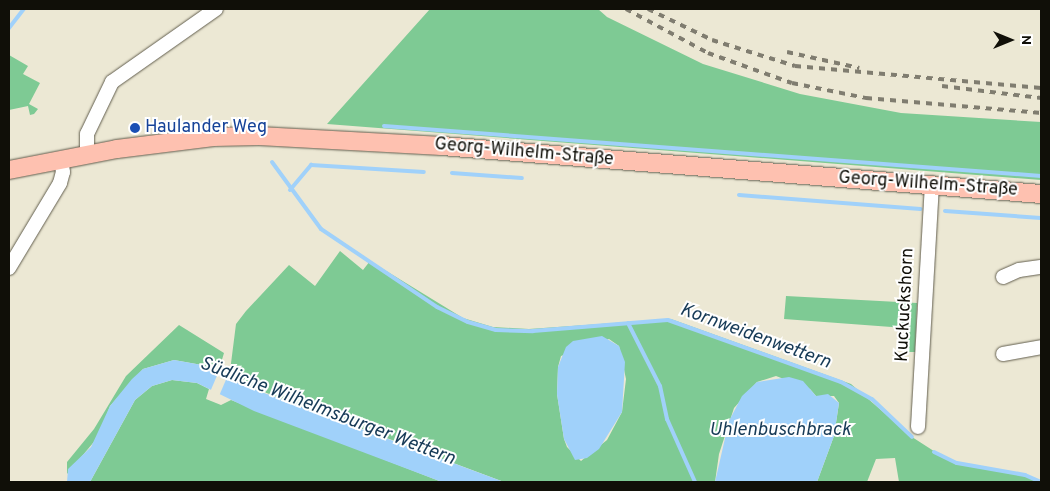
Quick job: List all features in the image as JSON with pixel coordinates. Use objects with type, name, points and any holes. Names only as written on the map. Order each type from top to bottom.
[{"type":"main road","name":"Georg-Wilhelm-Straße","points":[[9,170],[87,154],[214,137],[351,139],[1041,194]]},
{"type":"street","points":[[87,154],[86,138],[112,82],[216,9]]},
{"type":"street","points":[[9,268],[60,183],[63,172],[61,159]]},
{"type":"street","name":"Kuckuckshorn","points":[[918,426],[932,185]]},
{"type":"street","points":[[1003,277],[1019,270],[1041,267]]},
{"type":"street","points":[[1003,354],[1041,347]]},
{"type":"green space","points":[[430,9],[598,9],[607,17],[703,64],[800,94],[901,113],[1041,122],[1041,180],[327,124]]},
{"type":"green space","points":[[9,55],[28,66],[23,74],[40,83],[29,104],[38,109],[34,114],[30,115],[28,106],[9,110]]},
{"type":"green space","points":[[340,251],[363,270],[370,261],[463,318],[493,327],[529,329],[671,319],[851,384],[912,437],[940,455],[957,463],[1025,475],[1041,482],[899,482],[895,458],[876,459],[867,482],[817,482],[834,436],[839,403],[834,396],[816,396],[810,389],[776,376],[757,382],[734,408],[719,454],[715,482],[504,482],[229,379],[236,324],[246,311],[289,265],[315,286]],"holes":[[[609,339],[619,346],[626,379],[622,412],[607,440],[581,461],[567,447],[564,439],[557,394],[558,367],[561,356]]]},
{"type":"green space","points":[[786,296],[917,303],[915,352],[904,352],[905,328],[784,319]]},
{"type":"green space","points":[[179,325],[224,353],[218,373],[202,365],[174,360],[143,369],[110,406],[98,437],[67,474],[67,462],[94,429],[126,376]]},
{"type":"green space","points":[[172,380],[197,383],[209,389],[206,399],[221,405],[231,400],[442,482],[90,482],[135,400],[152,386]]},
{"type":"water","points":[[602,336],[619,346],[625,362],[622,412],[599,449],[587,458],[575,460],[564,439],[557,394],[558,367],[566,347],[573,341]]},
{"type":"water","points":[[174,360],[202,365],[240,384],[504,482],[442,482],[254,411],[197,383],[172,380],[152,386],[135,400],[90,482],[67,482],[68,469],[91,447],[110,406],[132,379],[143,369]]},
{"type":"water","name":"Uhlenbuschbrack","points":[[789,377],[803,381],[816,396],[828,394],[839,403],[834,436],[817,482],[715,482],[729,421],[742,396],[757,382]]},
{"type":"pier","points":[[219,371],[228,375],[219,396],[210,392]]},
{"type":"waterway","points":[[9,28],[24,9]]},
{"type":"waterway","points":[[384,126],[1041,176]]},
{"type":"waterway","name":"Kornweidenwettern","points":[[272,162],[321,229],[437,307],[468,322],[496,330],[533,331],[668,320],[841,382],[872,399],[912,437]]},
{"type":"waterway","points":[[290,190],[311,165],[424,172]]},
{"type":"waterway","points":[[452,173],[522,178]]},
{"type":"waterway","points":[[739,195],[920,209]]},
{"type":"waterway","points":[[945,211],[1041,218]]},
{"type":"waterway","points":[[628,323],[660,386],[667,419],[695,482]]},
{"type":"waterway","name":"Kornweidenwettern","points":[[934,452],[957,463],[1025,475],[1041,482]]},
{"type":"railway","points":[[626,9],[708,53],[792,83],[866,98],[1041,113]]},
{"type":"railway","points":[[648,9],[712,40],[795,66],[1041,88]]},
{"type":"railway","points":[[787,52],[859,68]]},
{"type":"railway","points":[[942,86],[1041,98]]},
{"type":"place","name":"Haulander Weg","points":[[135,128]]},
{"type":"water label","name":"Südliche Wilhelmsburger Wettern","points":[[327,412]]}]
